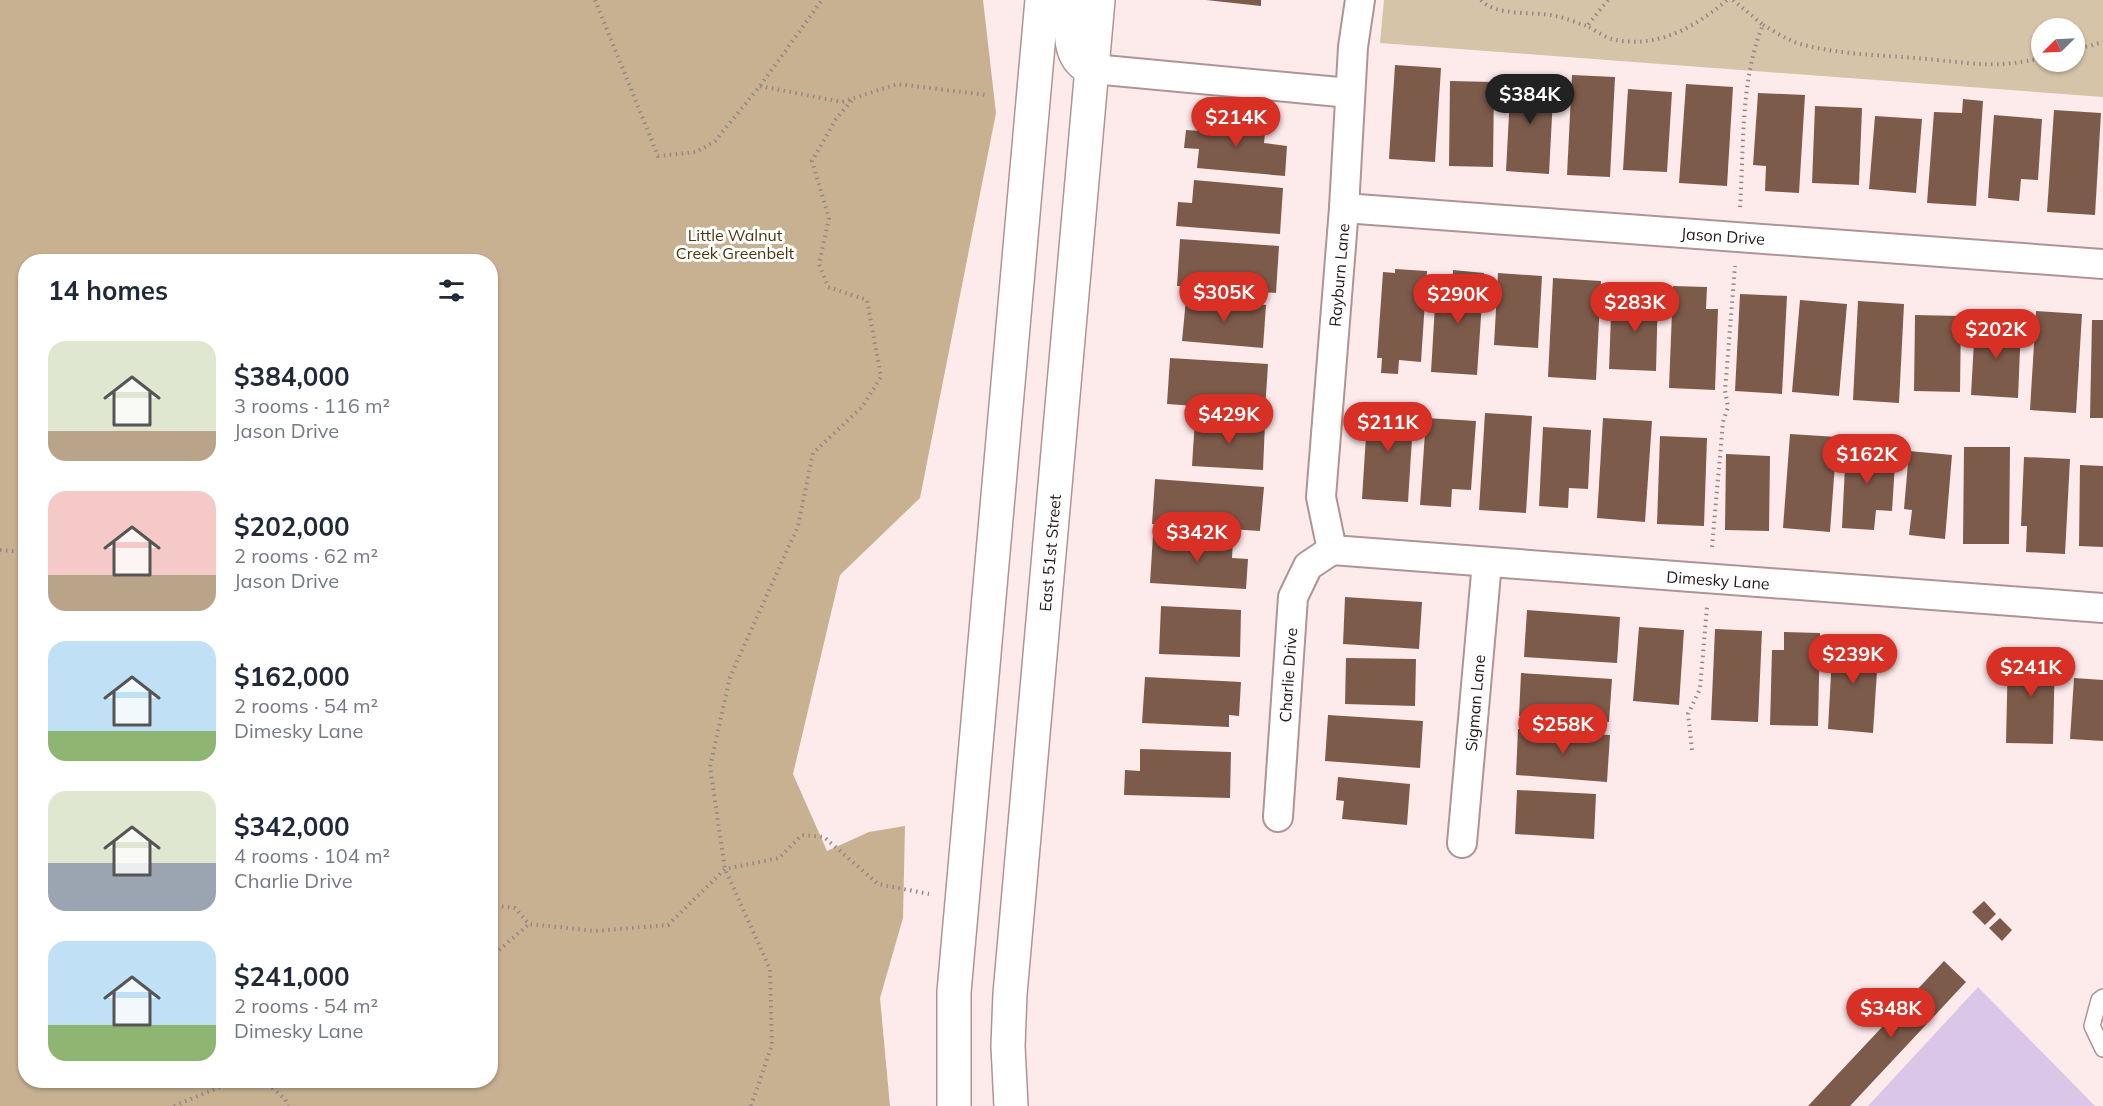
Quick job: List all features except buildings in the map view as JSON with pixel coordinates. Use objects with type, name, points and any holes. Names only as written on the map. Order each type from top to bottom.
[{"type":"street","points":[[954,1106],[954,992],[1042,0]]},
{"type":"street","points":[[1071,0],[1073,52],[1078,60],[1093,69],[1350,93]]},
{"type":"street","name":"East 51st Street","points":[[1011,1106],[1008,1046],[1011,994],[1098,0]]},
{"type":"street","name":"Rayburn Lane","points":[[1332,550],[1321,497],[1344,208],[1350,93],[1360,0]]},
{"type":"street","name":"Jason Drive","points":[[1344,208],[2103,264]]},
{"type":"street","name":"Dimesky Lane","points":[[1332,550],[2103,608]]},
{"type":"street","name":"Charlie Drive","points":[[1278,817],[1293,597],[1308,567],[1332,550]]},
{"type":"street","name":"Sigman Lane","points":[[1462,843],[1487,562]]},
{"type":"lane","points":[[2103,997],[2099,1000],[2092,1026],[2103,1049]]},
{"type":"path","points":[[595,0],[658,156],[696,152],[715,141],[760,86],[822,0]]},
{"type":"path","points":[[1481,0],[1486,6],[1499,9],[1555,16],[1587,26],[1612,39],[1666,37],[1690,28],[1727,0]]},
{"type":"path","points":[[1587,26],[1608,0]]},
{"type":"path","points":[[1733,0],[1763,26],[1798,43],[1885,58],[1936,60],[1978,66],[2015,64],[2031,60]]},
{"type":"path","points":[[1739,214],[1749,70],[1755,44],[1763,26]]},
{"type":"path","points":[[2085,47],[2103,42]]},
{"type":"path","points":[[760,86],[842,102],[897,84],[987,95]]},
{"type":"path","points":[[751,1106],[772,1045],[770,969],[725,869],[710,767],[730,677],[798,526],[813,453],[862,407],[881,377],[867,300],[828,287],[819,264],[829,218],[812,161],[836,119],[853,99]]},
{"type":"path","points":[[1711,555],[1723,422],[1728,406],[1725,391],[1736,263]]},
{"type":"path","points":[[0,550],[18,551]]},
{"type":"path","points":[[1692,750],[1688,714],[1700,689],[1707,603]]},
{"type":"path","points":[[498,906],[515,908],[529,924],[596,931],[668,925],[725,869],[779,858],[802,835],[824,837],[878,885],[918,893],[963,898]]},
{"type":"path","points":[[498,951],[529,924]]},
{"type":"path","points":[[174,1106],[218,1088]]},
{"type":"path","points":[[272,1088],[285,1099],[288,1106]]},
{"type":"shaded area","points":[[1384,0],[2103,0],[2103,97],[1380,43]]},
{"type":"shaded area","points":[[1978,987],[2095,1106],[1868,1106]]},
{"type":"green space","name":"Little Walnut Creek Greenbelt","points":[[0,0],[983,0],[996,113],[920,498],[840,575],[793,774],[827,851],[869,832],[905,826],[903,918],[880,998],[890,1106],[0,1106]]}]
